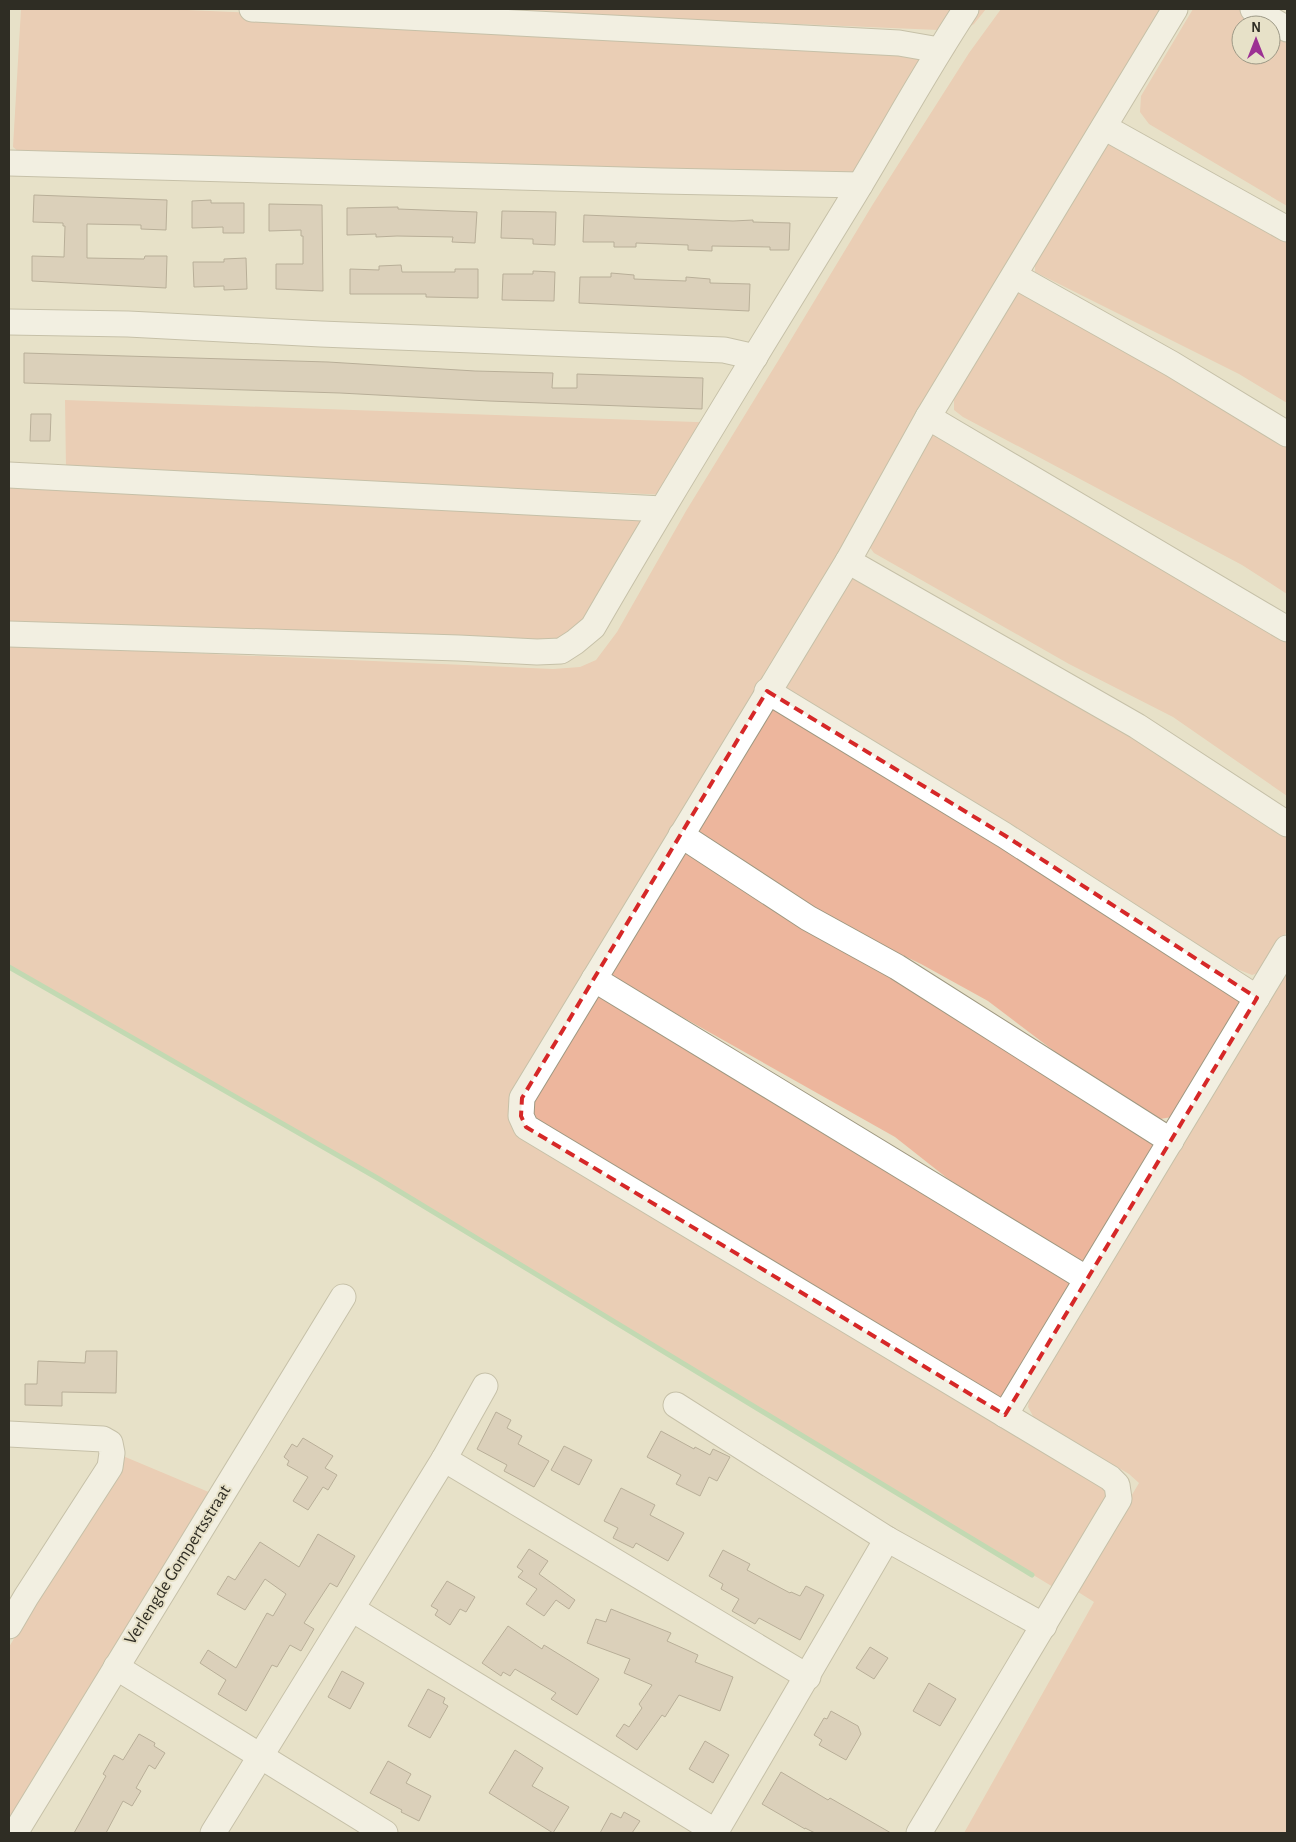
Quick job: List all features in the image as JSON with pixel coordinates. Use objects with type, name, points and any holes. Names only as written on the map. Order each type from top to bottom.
[{"type":"street","points":[[252,9],[889,42],[939,50]]},
{"type":"street","points":[[9,634],[537,652],[561,651],[575,642],[593,627],[662,509],[860,185],[939,50],[966,9]]},
{"type":"street","points":[[919,1833],[1119,1499],[1117,1485],[1110,1478],[526,1128],[521,1116],[522,1098],[767,691],[848,561],[928,417],[1175,9]]},
{"type":"street","points":[[1253,9],[1287,29]]},
{"type":"street","points":[[1104,127],[1287,229]]},
{"type":"street","points":[[9,163],[860,185]]},
{"type":"street","points":[[1015,276],[1172,364],[1287,434]]},
{"type":"street","points":[[9,322],[128,324],[321,334],[724,350],[755,357]]},
{"type":"street","points":[[928,417],[1287,629]]},
{"type":"street","points":[[9,475],[662,509]]},
{"type":"street","points":[[848,561],[1137,726],[1287,824]]},
{"type":"street","points":[[767,691],[1004,835],[1257,998]]},
{"type":"street","points":[[681,835],[808,918],[897,967],[1170,1141]]},
{"type":"street","points":[[1005,1415],[1287,948]]},
{"type":"street","points":[[594,979],[1087,1279]]},
{"type":"street","name":"Verlengde Gompertsstraat","points":[[15,1833],[344,1297]]},
{"type":"street","points":[[213,1833],[444,1459],[485,1386]]},
{"type":"street","points":[[676,1405],[887,1539],[1044,1626]]},
{"type":"street","points":[[9,1434],[103,1438],[110,1443],[112,1453],[110,1467],[17,1596],[9,1626]]},
{"type":"street","points":[[444,1459],[808,1677]]},
{"type":"street","points":[[352,1609],[716,1832],[887,1539]]},
{"type":"street","points":[[116,1667],[385,1833]]},
{"type":"highlighted area","points":[[767,691],[1004,835],[1257,998],[1005,1415],[526,1127],[521,1116],[522,1098]]},
{"type":"shaded area","points":[[21,9],[164,9],[944,42],[956,50],[865,186],[19,152],[13,147]]},
{"type":"shaded area","points":[[446,9],[986,9],[974,24],[962,31]]},
{"type":"shaded area","points":[[1001,9],[1164,9],[514,1121],[1114,1487],[1058,1590],[379,1179],[9,967],[9,645],[553,669],[580,667],[596,660],[617,632],[686,511],[873,204],[969,53]]},
{"type":"shaded area","points":[[1193,9],[1265,9],[1275,15],[1231,15],[1231,65],[1281,65],[1281,18],[1287,22],[1287,206],[1149,124],[1140,112],[1141,96]]},
{"type":"shaded area","points":[[1108,143],[1287,222],[1287,403],[1239,374],[1035,272],[1035,262]]},
{"type":"shaded area","points":[[1025,288],[1287,429],[1287,594],[1242,565],[963,417],[954,410],[954,398],[1016,295]]},
{"type":"shaded area","points":[[65,400],[725,423],[669,495],[66,469]]},
{"type":"shaded area","points":[[942,428],[1287,619],[1287,796],[1173,717],[1069,664],[874,553],[868,545],[931,436]]},
{"type":"shaded area","points":[[9,477],[651,504],[580,648],[9,628]]},
{"type":"shaded area","points":[[853,572],[1287,821],[1287,931],[1264,971],[1252,975],[1237,969],[788,694],[782,687]]},
{"type":"shaded area","points":[[775,707],[1240,995],[1240,1007],[1172,1117],[1160,1119],[1058,1054],[988,1001],[921,964],[811,911],[698,835],[695,826],[766,709]]},
{"type":"shaded area","points":[[684,850],[910,986],[1153,1141],[1154,1153],[1086,1260],[1074,1262],[947,1178],[895,1137],[606,974]]},
{"type":"shaded area","points":[[1287,965],[1287,1833],[964,1833],[1094,1602],[1075,1590],[1139,1483],[1129,1474],[1034,1418],[1028,1407],[1030,1394]]},
{"type":"shaded area","points":[[597,991],[1069,1282],[1070,1294],[1004,1398],[992,1398],[536,1124],[530,1101]]},
{"type":"shaded area","points":[[123,1456],[223,1498],[9,1833],[9,1647]]},
{"type":"building","points":[[34,195],[167,200],[166,230],[141,229],[141,225],[87,224],[87,258],[144,259],[145,256],[167,256],[166,288],[32,281],[32,256],[64,257],[65,226],[63,226],[63,223],[33,222]]},
{"type":"building","points":[[211,200],[211,203],[244,203],[244,233],[223,233],[223,227],[192,228],[192,201]]},
{"type":"building","points":[[269,204],[322,205],[323,291],[276,289],[276,264],[303,264],[303,236],[301,236],[301,230],[269,231]]},
{"type":"building","points":[[398,207],[398,209],[477,212],[475,243],[452,242],[453,237],[376,237],[376,234],[347,235],[347,208]]},
{"type":"building","points":[[502,211],[556,212],[555,245],[533,244],[533,239],[501,238]]},
{"type":"building","points":[[584,215],[733,221],[753,220],[753,222],[790,223],[789,250],[770,250],[770,247],[712,246],[712,251],[688,250],[688,245],[636,243],[636,247],[614,247],[614,242],[583,242]]},
{"type":"building","points":[[246,258],[247,289],[224,290],[224,286],[194,287],[193,262],[224,262],[224,259]]},
{"type":"building","points":[[401,265],[402,272],[455,272],[455,269],[478,269],[478,298],[426,297],[426,294],[350,294],[350,269],[379,270],[379,266]]},
{"type":"building","points":[[533,271],[555,272],[554,301],[502,300],[503,274],[533,274]]},
{"type":"building","points":[[611,273],[634,275],[634,279],[686,281],[686,277],[710,279],[710,283],[750,284],[749,311],[579,303],[580,277],[611,277]]},
{"type":"building","points":[[24,353],[328,362],[475,371],[553,373],[552,388],[577,388],[577,374],[703,378],[702,409],[340,393],[24,383]]},
{"type":"building","points":[[31,414],[51,414],[50,441],[30,441]]},
{"type":"building","points":[[86,1351],[117,1351],[116,1393],[62,1392],[62,1406],[25,1405],[25,1384],[37,1384],[38,1361],[85,1363]]},
{"type":"building","points":[[496,1412],[511,1420],[507,1428],[522,1436],[518,1444],[549,1461],[534,1487],[504,1471],[507,1465],[477,1449]]},
{"type":"building","points":[[661,1431],[694,1449],[695,1447],[710,1455],[713,1449],[730,1457],[717,1481],[709,1477],[700,1496],[676,1484],[681,1475],[647,1457]]},
{"type":"building","points":[[303,1438],[333,1456],[325,1468],[337,1475],[328,1490],[323,1487],[308,1510],[293,1501],[308,1477],[287,1465],[289,1461],[284,1457],[292,1444],[297,1447]]},
{"type":"building","points":[[564,1446],[592,1460],[579,1485],[551,1470]]},
{"type":"building","points":[[621,1488],[655,1505],[650,1515],[684,1533],[668,1561],[636,1543],[633,1548],[613,1538],[618,1528],[604,1521]]},
{"type":"building","points":[[318,1534],[355,1556],[337,1587],[330,1583],[304,1623],[314,1629],[301,1651],[290,1645],[277,1667],[272,1665],[246,1711],[218,1694],[226,1680],[200,1663],[208,1650],[236,1668],[267,1613],[273,1616],[286,1594],[265,1579],[245,1610],[217,1594],[228,1576],[235,1580],[260,1542],[299,1567]]},
{"type":"building","points":[[529,1549],[548,1561],[539,1574],[575,1600],[569,1609],[556,1600],[544,1616],[526,1604],[537,1589],[518,1577],[523,1571],[517,1567]]},
{"type":"building","points":[[723,1550],[750,1564],[747,1570],[790,1593],[800,1596],[806,1586],[824,1595],[800,1640],[759,1618],[755,1624],[732,1611],[739,1599],[721,1589],[723,1584],[709,1576]]},
{"type":"building","points":[[447,1581],[475,1597],[466,1612],[460,1609],[450,1625],[435,1615],[438,1610],[431,1606]]},
{"type":"building","points":[[611,1609],[671,1633],[667,1641],[698,1655],[695,1662],[733,1677],[720,1711],[679,1695],[665,1717],[662,1715],[637,1750],[616,1736],[624,1724],[629,1727],[642,1708],[639,1704],[652,1685],[624,1673],[630,1659],[587,1643],[596,1619],[606,1622]]},
{"type":"building","points":[[508,1626],[542,1649],[544,1645],[599,1679],[577,1715],[551,1699],[556,1693],[515,1669],[510,1676],[503,1672],[501,1676],[482,1663]]},
{"type":"building","points":[[870,1647],[888,1658],[874,1679],[856,1668]]},
{"type":"building","points":[[342,1671],[364,1683],[350,1709],[328,1697]]},
{"type":"building","points":[[929,1683],[956,1699],[940,1726],[913,1711]]},
{"type":"building","points":[[428,1689],[445,1698],[443,1703],[448,1706],[430,1738],[408,1726]]},
{"type":"building","points":[[831,1711],[858,1726],[861,1734],[846,1760],[819,1745],[822,1740],[814,1735],[824,1718],[827,1719]]},
{"type":"building","points":[[139,1734],[155,1743],[154,1746],[165,1753],[155,1769],[149,1765],[136,1788],[141,1791],[132,1806],[123,1801],[106,1833],[74,1833],[106,1776],[103,1774],[114,1755],[123,1760]]},
{"type":"building","points":[[705,1741],[729,1755],[713,1783],[689,1769]]},
{"type":"building","points":[[515,1750],[543,1768],[532,1786],[569,1807],[553,1833],[489,1793]]},
{"type":"building","points":[[388,1761],[411,1774],[406,1783],[431,1796],[419,1821],[370,1793]]},
{"type":"building","points":[[781,1772],[828,1800],[830,1798],[891,1833],[815,1833],[805,1829],[762,1804]]},
{"type":"building","points":[[624,1812],[640,1821],[632,1833],[600,1833],[611,1813],[621,1818]]},
{"type":"waterway","points":[[9,967],[379,1179],[1032,1575]]}]
